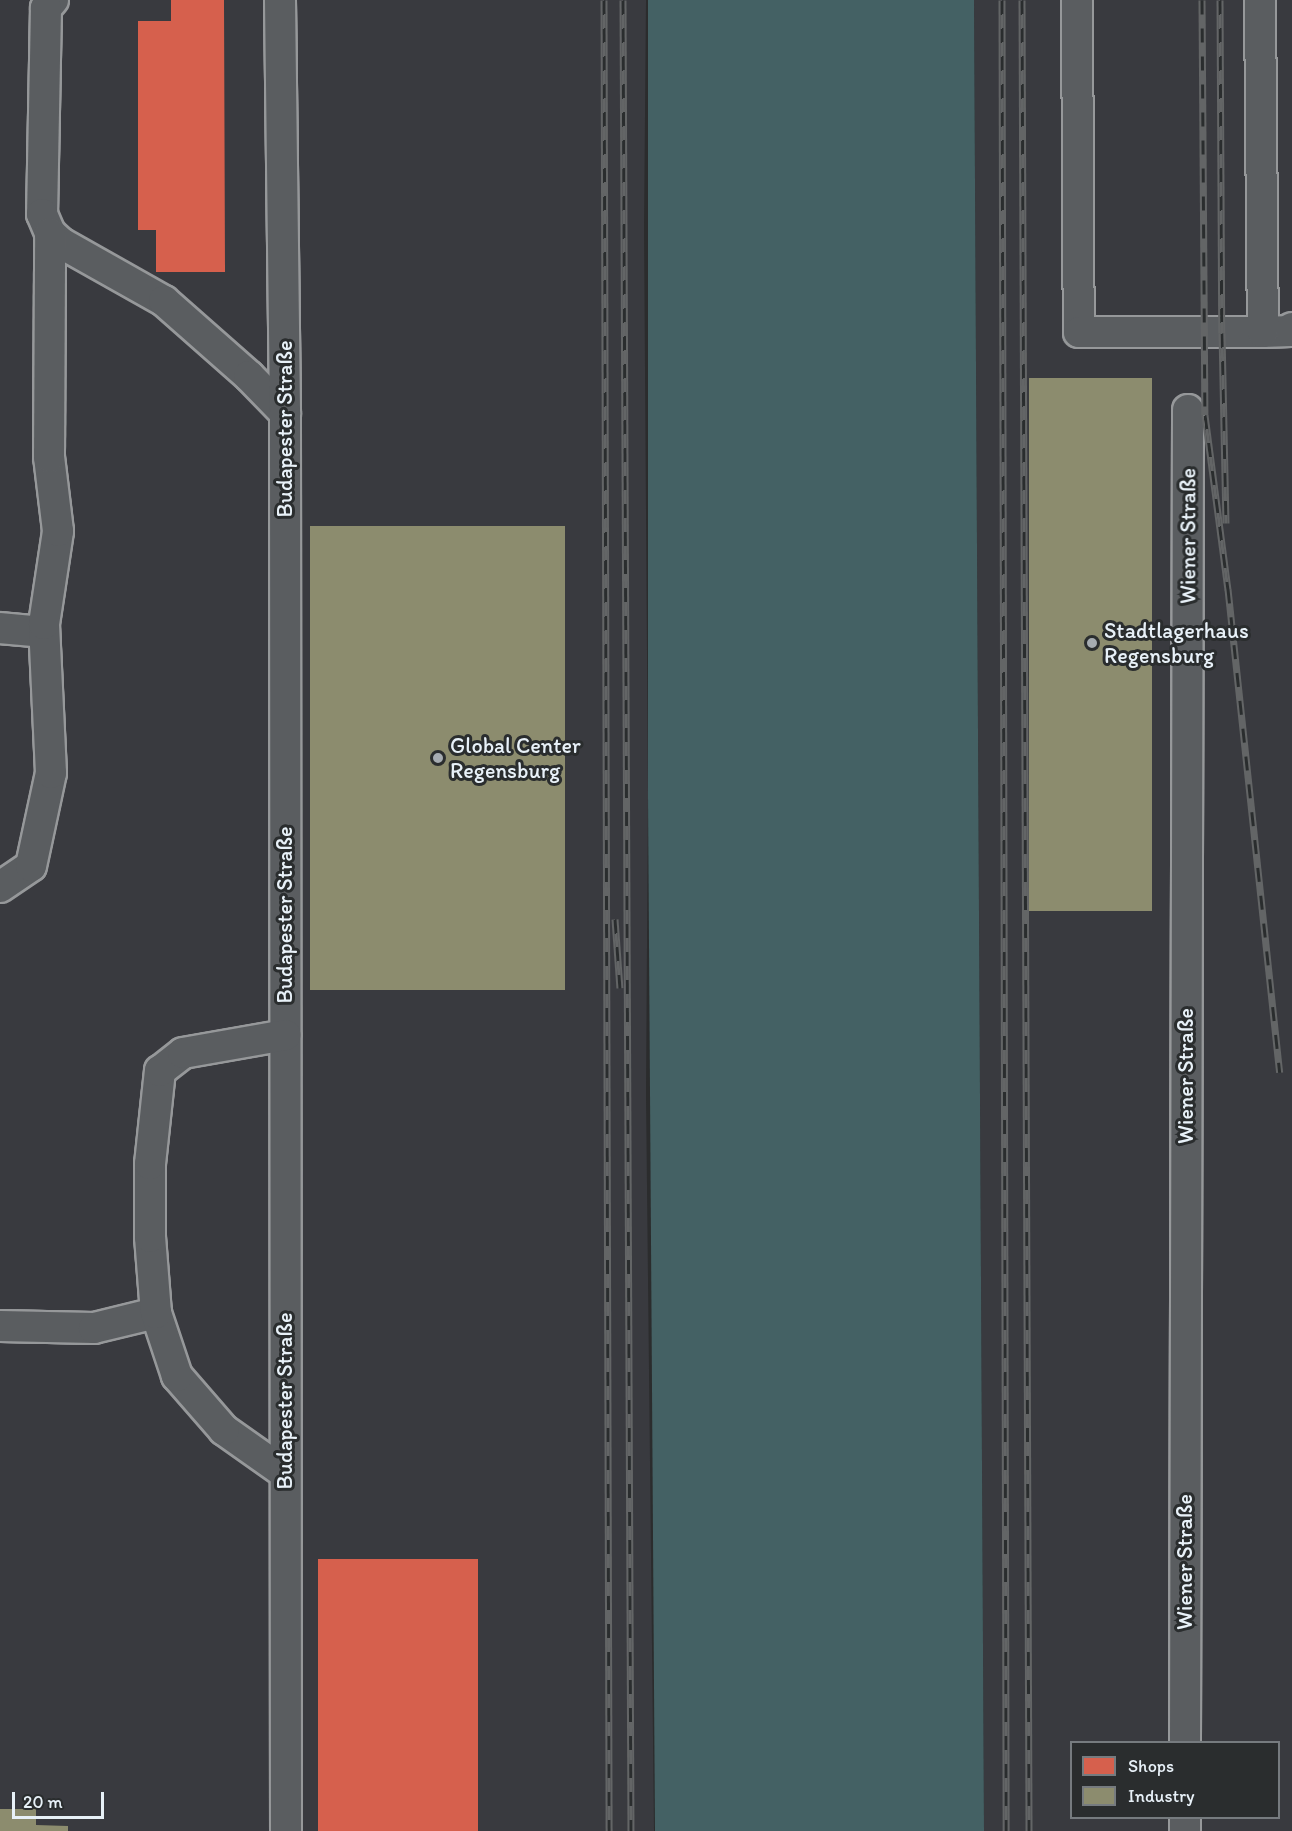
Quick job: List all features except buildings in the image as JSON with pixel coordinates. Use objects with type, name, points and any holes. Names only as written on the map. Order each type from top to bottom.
[{"type":"street","points":[[0,887],[31,866],[51,773],[44,633],[57,531],[49,458],[50,233],[42,214],[42,202],[46,8],[53,0]]},
{"type":"street","name":"Budapester Straße","points":[[280,0],[285,412],[286,1831]]},
{"type":"street","points":[[1077,0],[1079,332],[1263,332],[1291,331],[1292,328]]},
{"type":"street","points":[[1260,0],[1263,332]]},
{"type":"street","points":[[50,233],[61,243],[164,301],[249,376],[285,412]]},
{"type":"street","name":"Wiener Straße","points":[[1185,1741],[1188,410]]},
{"type":"street","points":[[0,628],[44,633]]},
{"type":"street","points":[[285,1035],[183,1053],[160,1071],[150,1164],[150,1237],[156,1313],[177,1376],[224,1430],[285,1473]]},
{"type":"street","points":[[0,1326],[94,1328],[156,1313]]},
{"type":"shaded area","points":[[0,0],[646,0],[644,228],[648,795],[646,1095],[654,1831],[0,1831]]},
{"type":"shaded area","points":[[974,0],[1292,0],[1292,1831],[984,1831]]},
{"type":"water","points":[[648,0],[974,0],[984,1831],[655,1831],[648,795]]},
{"type":"railway","points":[[604,0],[609,1831]]},
{"type":"railway","points":[[623,0],[631,1831]]},
{"type":"railway","points":[[1002,0],[1006,1831]]},
{"type":"railway","points":[[1022,0],[1029,1831]]},
{"type":"railway","points":[[1202,0],[1205,415],[1228,589],[1280,1072]]},
{"type":"railway","points":[[1220,0],[1222,333],[1226,523]]},
{"type":"railway","points":[[615,919],[620,988]]},
{"type":"place","name":"Stadtlagerhaus Regensburg","points":[[1092,643]]},
{"type":"place","name":"Global Center Regensburg","points":[[438,758]]}]
